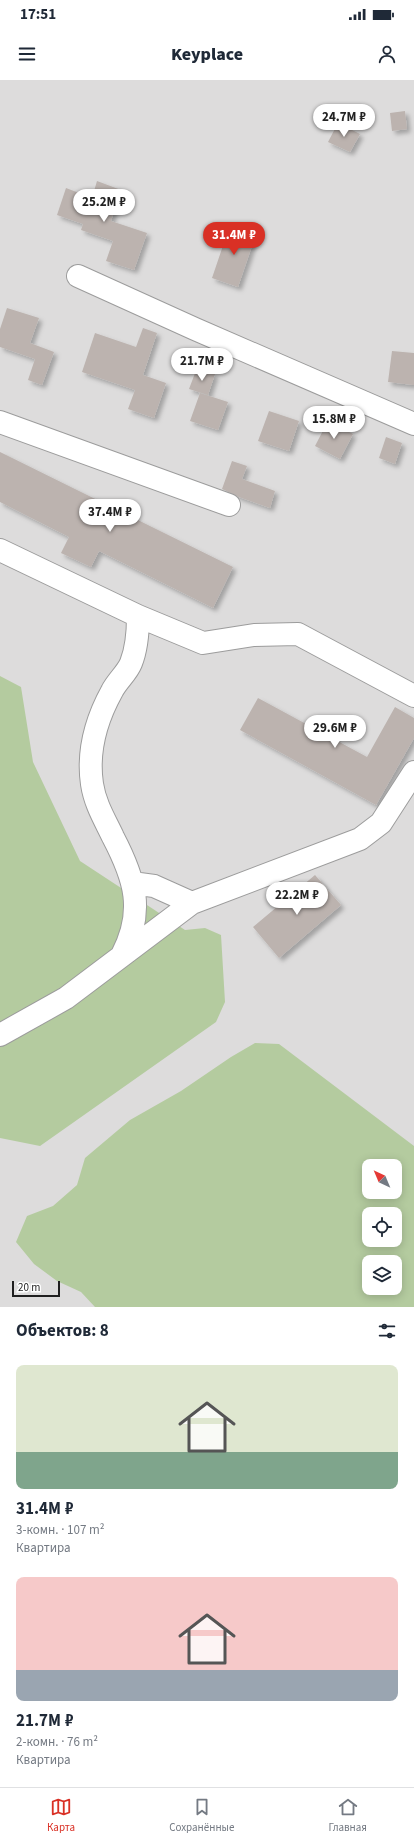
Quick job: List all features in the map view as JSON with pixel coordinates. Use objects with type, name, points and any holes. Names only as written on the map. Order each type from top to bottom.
[{"type":"street","points":[[78,276],[195,329],[414,424]]},
{"type":"street","points":[[0,422],[229,505]]},
{"type":"street","points":[[0,550],[138,616],[203,643],[254,636],[298,634],[414,696]]},
{"type":"street","points":[[122,956],[134,927],[136,901],[132,883],[124,860],[100,812],[92,783],[91,748],[97,721],[112,690],[131,664],[137,640],[138,616]]},
{"type":"street","points":[[0,1036],[66,998],[192,903],[360,839],[381,823],[414,772]]},
{"type":"street","points":[[132,883],[154,886],[192,903]]},
{"type":"shaded area","points":[[0,80],[414,80],[414,1307],[0,1307]]},
{"type":"green space","points":[[0,676],[21,687],[33,762],[80,861],[185,930],[205,928],[221,935],[225,1002],[216,1022],[40,1146],[0,1138]]},
{"type":"green space","points":[[255,1043],[279,1044],[414,1146],[414,1307],[95,1307],[81,1292],[57,1281],[34,1264],[16,1242],[27,1216],[53,1206],[77,1185],[85,1158],[130,1120],[181,1091],[231,1057]]},
{"type":"building","points":[[405,111],[407,129],[392,131],[390,113]]},
{"type":"building","points":[[338,123],[360,134],[350,152],[328,142]]},
{"type":"building","points":[[97,181],[121,190],[111,221],[147,233],[134,270],[106,261],[113,241],[81,230],[83,224],[57,215],[66,188],[92,198]]},
{"type":"building","points":[[230,225],[256,234],[238,287],[212,278]]},
{"type":"building","points":[[7,308],[39,318],[30,343],[54,352],[42,385],[28,380],[35,359],[0,347],[0,329]]},
{"type":"building","points":[[143,328],[157,333],[143,375],[166,383],[154,418],[128,409],[135,390],[82,372],[95,333],[136,347]]},
{"type":"building","points":[[392,351],[414,353],[414,385],[388,382]]},
{"type":"building","points":[[197,368],[215,374],[208,395],[189,389]]},
{"type":"building","points":[[200,393],[228,402],[218,430],[190,421]]},
{"type":"building","points":[[269,411],[299,421],[289,451],[258,441]]},
{"type":"building","points":[[328,421],[353,434],[340,459],[315,446]]},
{"type":"building","points":[[386,437],[402,443],[395,464],[379,458]]},
{"type":"building","points":[[0,452],[233,567],[213,608],[99,551],[91,567],[61,553],[69,537],[0,502]]},
{"type":"building","points":[[232,461],[247,466],[242,479],[275,491],[270,508],[222,489]]},
{"type":"building","points":[[258,698],[367,757],[395,707],[414,718],[414,738],[376,805],[240,730]]},
{"type":"building","points":[[315,875],[341,905],[279,958],[253,927]]}]
